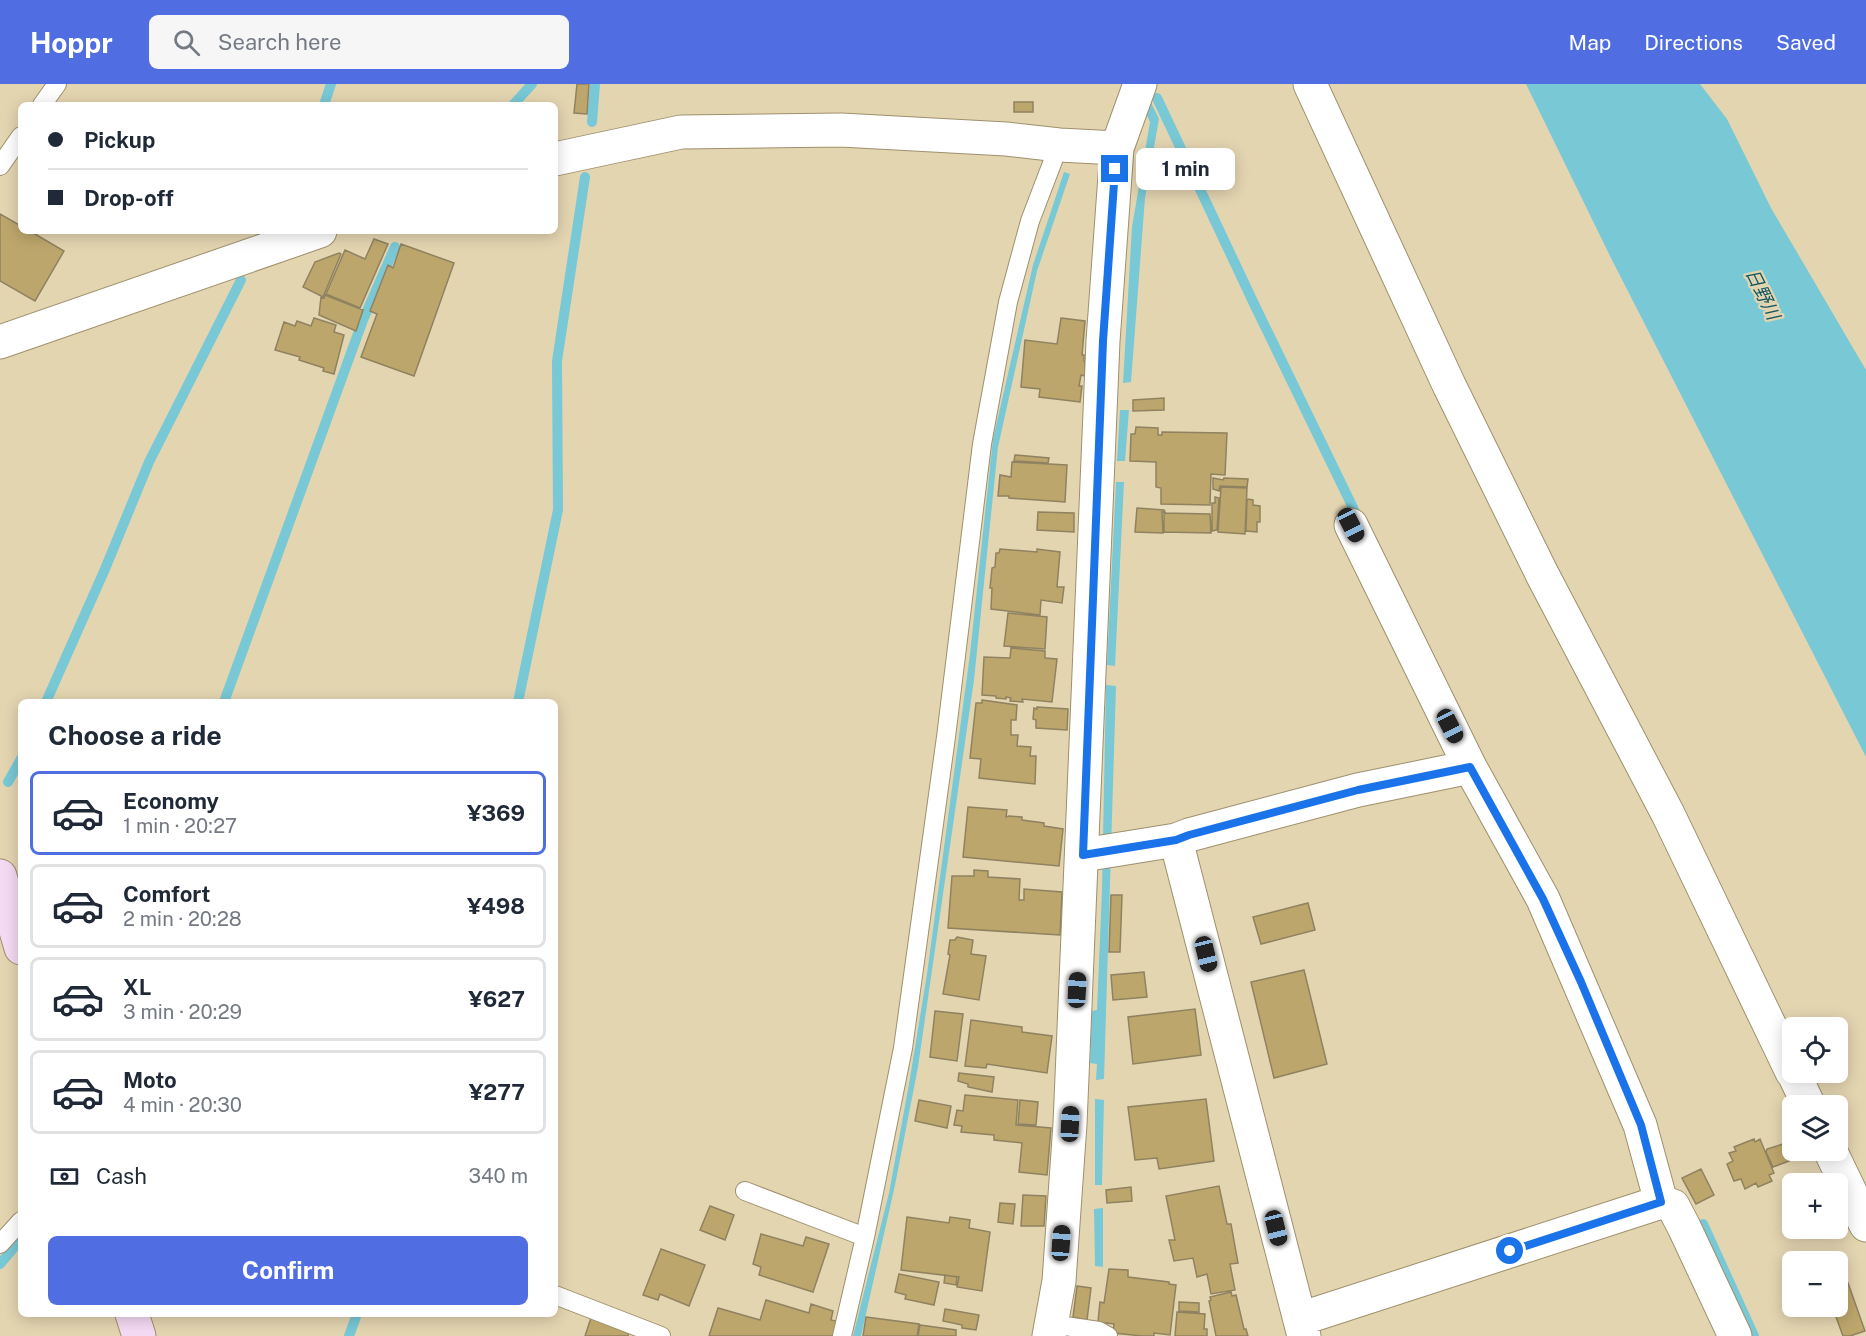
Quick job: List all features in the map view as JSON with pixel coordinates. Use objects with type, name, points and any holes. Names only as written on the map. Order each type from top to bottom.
[{"type":"street","points":[[1310,84],[1449,385],[1542,574],[1668,814],[1782,1049]]},
{"type":"street","points":[[1050,1330],[1059,1281],[1070,1124],[1098,853],[1103,341],[1117,148],[1136,92]]},
{"type":"street","points":[[558,158],[681,132],[841,130],[1117,148]]},
{"type":"street","points":[[0,342],[311,234]]},
{"type":"street","points":[[1351,525],[1470,767],[1543,899],[1581,982],[1641,1125],[1661,1202]]},
{"type":"street","points":[[1098,853],[1176,840],[1358,790],[1470,767]]},
{"type":"street","points":[[1176,840],[1302,1328],[1661,1202],[1673,1206],[1735,1336]]},
{"type":"street","points":[[0,876],[18,938]]},
{"type":"street","points":[[1835,1161],[1866,1225]]},
{"type":"street","points":[[133,1317],[139,1336]]},
{"type":"lane","points":[[44,102],[57,84]]},
{"type":"lane","points":[[0,166],[18,140]]},
{"type":"lane","points":[[842,1336],[865,1237],[903,1048],[946,737],[982,444],[1008,302],[1030,221],[1059,144]]},
{"type":"lane","points":[[745,1191],[865,1237]]},
{"type":"lane","points":[[0,1244],[18,1224]]},
{"type":"lane","points":[[558,1296],[661,1336]]},
{"type":"lane","points":[[1050,1330],[1097,1332]]},
{"type":"water","points":[[1132,84],[1142,84],[1159,119],[1145,198],[1131,382],[1123,383],[1132,227],[1150,122]]},
{"type":"water","name":"日野川","points":[[1526,84],[1700,84],[1727,119],[1771,208],[1866,370],[1866,757],[1611,258]]},
{"type":"water","points":[[1064,172],[1070,174],[1037,271],[998,447],[974,680],[918,1067],[895,1185],[861,1336],[853,1336],[889,1193],[927,974],[970,654],[993,439],[1033,265]]},
{"type":"water","points":[[1120,410],[1129,410],[1125,461],[1117,461]]},
{"type":"water","points":[[1116,482],[1124,482],[1115,666],[1107,665]]},
{"type":"water","points":[[1106,685],[1116,686],[1104,1079],[1096,1080],[1097,1064],[1090,1063],[1092,1011],[1097,1010]]},
{"type":"water","points":[[1095,1099],[1104,1100],[1102,1185],[1095,1185]]},
{"type":"water","points":[[1103,1208],[1103,1267],[1095,1266],[1094,1209]]},
{"type":"building","points":[[577,84],[589,84],[587,114],[574,113]]},
{"type":"building","points":[[1014,102],[1033,102],[1033,112],[1014,112]]},
{"type":"building","points":[[0,214],[18,224],[18,234],[35,234],[64,251],[35,301],[0,281]]},
{"type":"building","points":[[374,239],[388,244],[360,308],[326,294],[345,250],[365,259]]},
{"type":"building","points":[[401,244],[454,263],[414,376],[361,357],[377,314],[370,311],[388,265],[393,268]]},
{"type":"building","points":[[341,254],[323,297],[303,287],[315,262]]},
{"type":"building","points":[[325,295],[363,310],[356,331],[319,315],[321,297],[324,298]]},
{"type":"building","points":[[314,318],[336,325],[334,332],[344,335],[334,374],[323,371],[324,368],[299,360],[300,357],[275,350],[284,322],[295,326],[297,321],[311,326]]},
{"type":"building","points":[[1061,318],[1085,321],[1082,355],[1084,355],[1085,362],[1085,376],[1081,375],[1080,402],[1039,397],[1040,389],[1021,387],[1025,340],[1057,344]]},
{"type":"building","points":[[1164,398],[1164,410],[1133,411],[1133,400]]},
{"type":"building","points":[[1136,427],[1158,428],[1158,435],[1162,435],[1162,432],[1227,433],[1225,475],[1211,474],[1210,505],[1161,504],[1161,488],[1156,487],[1156,462],[1130,461],[1131,434],[1135,434]]},
{"type":"building","points":[[1015,455],[1049,458],[1048,463],[1014,461]]},
{"type":"building","points":[[1012,462],[1067,465],[1065,502],[998,496],[1000,475],[1011,477]]},
{"type":"building","points":[[1213,478],[1248,479],[1247,487],[1220,486],[1219,491],[1213,489]]},
{"type":"building","points":[[1221,487],[1247,488],[1245,534],[1218,532]]},
{"type":"building","points":[[1215,497],[1219,498],[1217,530],[1212,531],[1212,503],[1215,503]]},
{"type":"building","points":[[1247,499],[1253,500],[1253,505],[1260,506],[1260,522],[1257,522],[1257,532],[1246,531]]},
{"type":"building","points":[[1137,508],[1164,510],[1165,512],[1162,512],[1163,533],[1135,532]]},
{"type":"building","points":[[1038,512],[1074,513],[1074,532],[1037,530]]},
{"type":"building","points":[[1164,513],[1210,514],[1211,533],[1164,532]]},
{"type":"building","points":[[1000,549],[1037,552],[1037,549],[1060,552],[1057,587],[1064,587],[1062,603],[1041,600],[1040,615],[991,609],[992,568],[995,567],[996,553],[999,553]]},
{"type":"building","points":[[1008,613],[1047,617],[1045,649],[1004,646]]},
{"type":"building","points":[[1011,648],[1045,651],[1045,658],[1057,659],[1052,702],[1022,699],[1023,702],[1010,701],[1011,698],[982,695],[984,657],[1010,658]]},
{"type":"building","points":[[982,700],[1017,705],[1016,720],[1011,720],[1011,735],[1018,735],[1017,746],[1031,747],[1030,756],[1036,756],[1035,784],[979,778],[981,759],[970,758],[976,703],[982,703]]},
{"type":"building","points":[[1037,707],[1068,709],[1067,730],[1036,728],[1036,720],[1033,719],[1034,708],[1037,709]]},
{"type":"building","points":[[968,807],[1007,810],[1006,817],[1022,817],[1022,820],[1063,829],[1059,866],[963,857]]},
{"type":"building","points":[[974,870],[988,871],[988,877],[1020,879],[1019,900],[1024,900],[1024,889],[1062,892],[1060,935],[948,928],[952,876],[974,876]]},
{"type":"building","points":[[1111,895],[1122,895],[1120,952],[1109,952]]},
{"type":"building","points":[[1308,903],[1315,930],[1261,944],[1253,917]]},
{"type":"building","points":[[957,937],[973,940],[971,954],[986,956],[979,1000],[943,994],[950,955],[948,954],[950,940],[955,940]]},
{"type":"building","points":[[1304,970],[1327,1064],[1274,1078],[1251,982]]},
{"type":"building","points":[[1144,972],[1147,997],[1113,1000],[1111,975]]},
{"type":"building","points":[[1195,1009],[1201,1055],[1133,1064],[1128,1017]]},
{"type":"building","points":[[935,1011],[963,1014],[957,1061],[930,1057]]},
{"type":"building","points":[[971,1020],[1022,1027],[1022,1032],[1052,1036],[1047,1073],[987,1064],[986,1068],[965,1066]]},
{"type":"building","points":[[959,1073],[994,1077],[992,1092],[968,1087],[968,1084],[958,1081]]},
{"type":"building","points":[[965,1095],[1018,1100],[1016,1125],[1051,1128],[1047,1175],[1019,1172],[1022,1143],[994,1140],[994,1135],[961,1132],[962,1126],[954,1125],[957,1110],[963,1111]]},
{"type":"building","points":[[1206,1099],[1214,1161],[1159,1169],[1157,1158],[1135,1160],[1128,1107]]},
{"type":"building","points":[[919,1100],[951,1106],[947,1128],[915,1121]]},
{"type":"building","points":[[1020,1100],[1038,1102],[1036,1125],[1018,1124]]},
{"type":"building","points":[[1754,1139],[1755,1142],[1760,1139],[1774,1173],[1769,1175],[1772,1181],[1758,1187],[1756,1183],[1745,1189],[1741,1179],[1734,1181],[1727,1164],[1733,1161],[1729,1153],[1736,1151],[1734,1147]]},
{"type":"building","points":[[1782,1144],[1782,1161],[1789,1161],[1773,1167],[1766,1152],[1767,1149]]},
{"type":"building","points":[[1701,1169],[1714,1195],[1696,1204],[1682,1178]]},
{"type":"building","points":[[1219,1186],[1227,1224],[1231,1224],[1238,1263],[1230,1264],[1235,1290],[1211,1294],[1207,1274],[1197,1277],[1193,1258],[1174,1261],[1169,1240],[1175,1240],[1166,1196]]},
{"type":"building","points":[[1131,1187],[1132,1201],[1107,1203],[1106,1190]]},
{"type":"building","points":[[1023,1195],[1046,1196],[1044,1226],[1021,1226]]},
{"type":"building","points":[[1000,1203],[1015,1204],[1013,1224],[998,1222]]},
{"type":"building","points":[[710,1206],[734,1215],[725,1240],[700,1230]]},
{"type":"building","points":[[907,1217],[949,1223],[950,1217],[970,1220],[969,1228],[990,1232],[982,1291],[957,1287],[959,1277],[901,1270]]},
{"type":"building","points":[[761,1234],[803,1246],[806,1237],[829,1244],[813,1292],[759,1275],[761,1267],[753,1264]]},
{"type":"building","points":[[661,1249],[705,1265],[689,1306],[660,1294],[658,1300],[643,1295]]},
{"type":"building","points":[[1109,1269],[1128,1270],[1128,1277],[1169,1282],[1169,1284],[1176,1285],[1170,1335],[1154,1333],[1154,1336],[1142,1336],[1113,1333],[1114,1324],[1098,1322],[1100,1302],[1104,1303]]},
{"type":"building","points":[[899,1274],[939,1282],[934,1305],[905,1299],[906,1295],[895,1292]]},
{"type":"building","points":[[945,1275],[957,1277],[956,1285],[944,1283]]},
{"type":"building","points":[[1848,1283],[1865,1331],[1843,1336],[1836,1317],[1848,1317]]},
{"type":"building","points":[[1077,1286],[1091,1288],[1087,1320],[1073,1317]]},
{"type":"building","points":[[1231,1292],[1232,1296],[1236,1295],[1244,1329],[1248,1336],[1216,1336],[1210,1297]]},
{"type":"building","points":[[766,1300],[809,1313],[811,1304],[833,1311],[831,1320],[836,1321],[834,1336],[709,1336],[718,1308],[760,1320]]},
{"type":"building","points":[[1179,1302],[1199,1303],[1199,1312],[1179,1311]]},
{"type":"building","points":[[945,1309],[979,1315],[976,1330],[943,1321]]},
{"type":"building","points":[[1177,1312],[1205,1314],[1204,1329],[1207,1329],[1207,1336],[1175,1336]]},
{"type":"building","points":[[866,1317],[919,1324],[917,1336],[863,1336]]},
{"type":"building","points":[[591,1318],[629,1331],[628,1336],[585,1336]]},
{"type":"building","points":[[920,1325],[956,1330],[956,1336],[918,1336]]},
{"type":"waterway","points":[[325,102],[331,84]]},
{"type":"waterway","points":[[516,102],[532,84]]},
{"type":"waterway","points":[[592,122],[595,84]]},
{"type":"waterway","points":[[1157,98],[1359,520]]},
{"type":"waterway","points":[[519,699],[558,510],[557,361],[585,177]]},
{"type":"waterway","points":[[225,699],[363,320],[395,247]]},
{"type":"waterway","points":[[47,699],[149,462],[241,280]]},
{"type":"waterway","points":[[8,782],[18,764]]},
{"type":"waterway","points":[[1703,1224],[1754,1336]]},
{"type":"waterway","points":[[0,1264],[18,1243]]},
{"type":"waterway","points":[[349,1336],[356,1317]]},
{"type":"route","points":[[1115,169],[1103,341],[1083,855],[1176,840],[1358,790],[1470,767],[1543,899],[1581,982],[1641,1125],[1661,1202],[1510,1251]]}]
